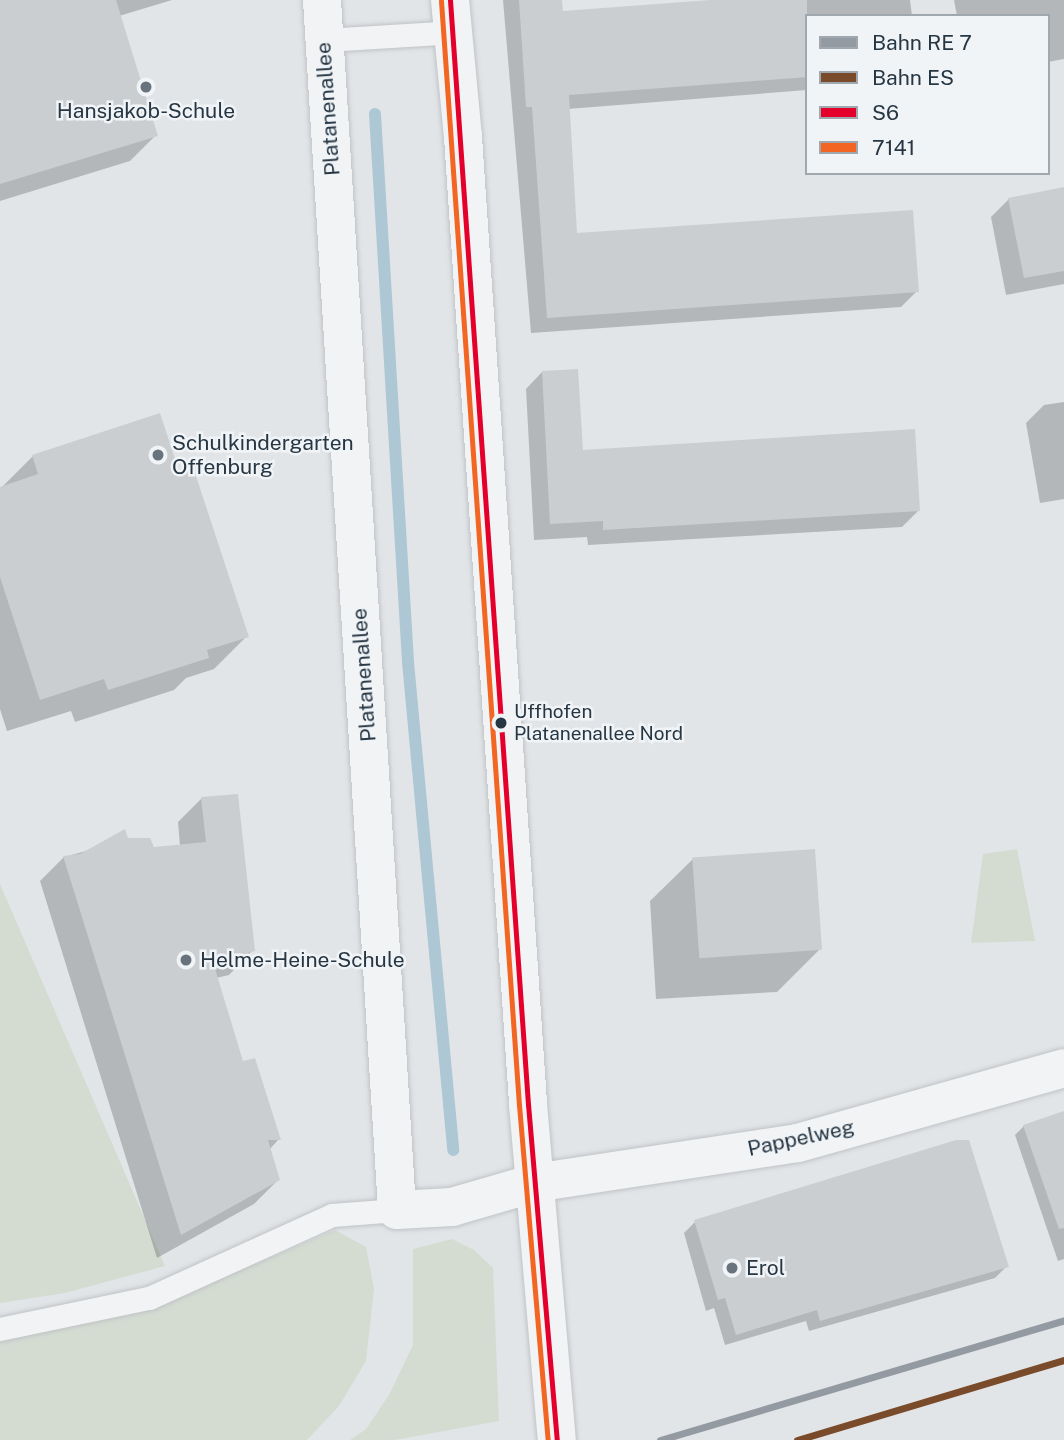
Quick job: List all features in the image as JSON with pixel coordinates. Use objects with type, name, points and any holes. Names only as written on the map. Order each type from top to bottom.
[{"type":"street","name":"Platanenallee","points":[[322,0],[397,1210]]},
{"type":"street","points":[[452,16],[534,1183],[557,1440]]},
{"type":"street","name":"Pappelweg","points":[[534,1183],[798,1143],[1064,1068]]},
{"type":"street","points":[[397,1210],[452,1207],[534,1183]]},
{"type":"lane","points":[[324,40],[452,16]]},
{"type":"lane","points":[[0,1329],[149,1298],[332,1215],[397,1210]]},
{"type":"shaded area","points":[[1017,849],[1035,941],[971,943],[983,854]]},
{"type":"shaded area","points":[[0,884],[165,1266],[65,1293],[0,1303]]},
{"type":"shaded area","points":[[335,1230],[366,1247],[374,1289],[366,1361],[339,1406],[307,1440],[0,1440],[0,1338],[166,1302]]},
{"type":"shaded area","points":[[452,1239],[474,1250],[493,1268],[499,1421],[395,1440],[350,1440],[366,1429],[389,1395],[413,1345],[413,1249]]},
{"type":"building","points":[[0,0],[116,0],[158,136],[0,184]]},
{"type":"building","points":[[519,0],[562,0],[563,11],[710,0],[807,0],[805,77],[569,95],[577,233],[913,210],[919,292],[547,318],[532,107],[526,107]]},
{"type":"building","points":[[1064,187],[1064,271],[1024,278],[1008,198]]},
{"type":"building","points":[[578,369],[583,450],[915,429],[920,511],[603,530],[603,521],[550,524],[542,371]]},
{"type":"building","points":[[160,413],[180,474],[194,470],[249,637],[207,650],[209,658],[108,690],[104,679],[40,700],[0,577],[0,487],[38,474],[32,455]]},
{"type":"building","points":[[238,794],[255,951],[213,962],[243,1061],[255,1058],[281,1140],[268,1140],[280,1180],[181,1235],[63,856],[80,854],[125,829],[128,838],[150,838],[154,847],[206,842],[201,797]]},
{"type":"building","points":[[815,849],[822,950],[699,958],[692,858]]},
{"type":"building","points":[[1064,1111],[1064,1228],[1059,1229],[1023,1125]]},
{"type":"building","points":[[956,1140],[969,1140],[1009,1267],[820,1321],[817,1310],[736,1335],[725,1298],[718,1300],[694,1220]]},
{"type":"waterway","points":[[375,114],[408,662],[453,1150]]},
{"type":"transit line","name":"S6","points":[[450,0],[528,1104],[557,1440]]},
{"type":"transit line","name":"7141","points":[[441,1],[519,1105],[548,1440]]},
{"type":"transit line","points":[[660,1440],[1064,1320]]},
{"type":"rail line","name":"ES","points":[[797,1440],[1064,1360]]},
{"type":"place","name":"Hansjakob-Schule","points":[[146,87]]},
{"type":"place","name":"Schulkindergarten Offenburg","points":[[158,455]]},
{"type":"place","name":"Uffhofen Platanenallee Nord","points":[[501,723]]},
{"type":"place","name":"Helme-Heine-Schule","points":[[186,960]]},
{"type":"place","name":"Erol","points":[[732,1268]]}]
